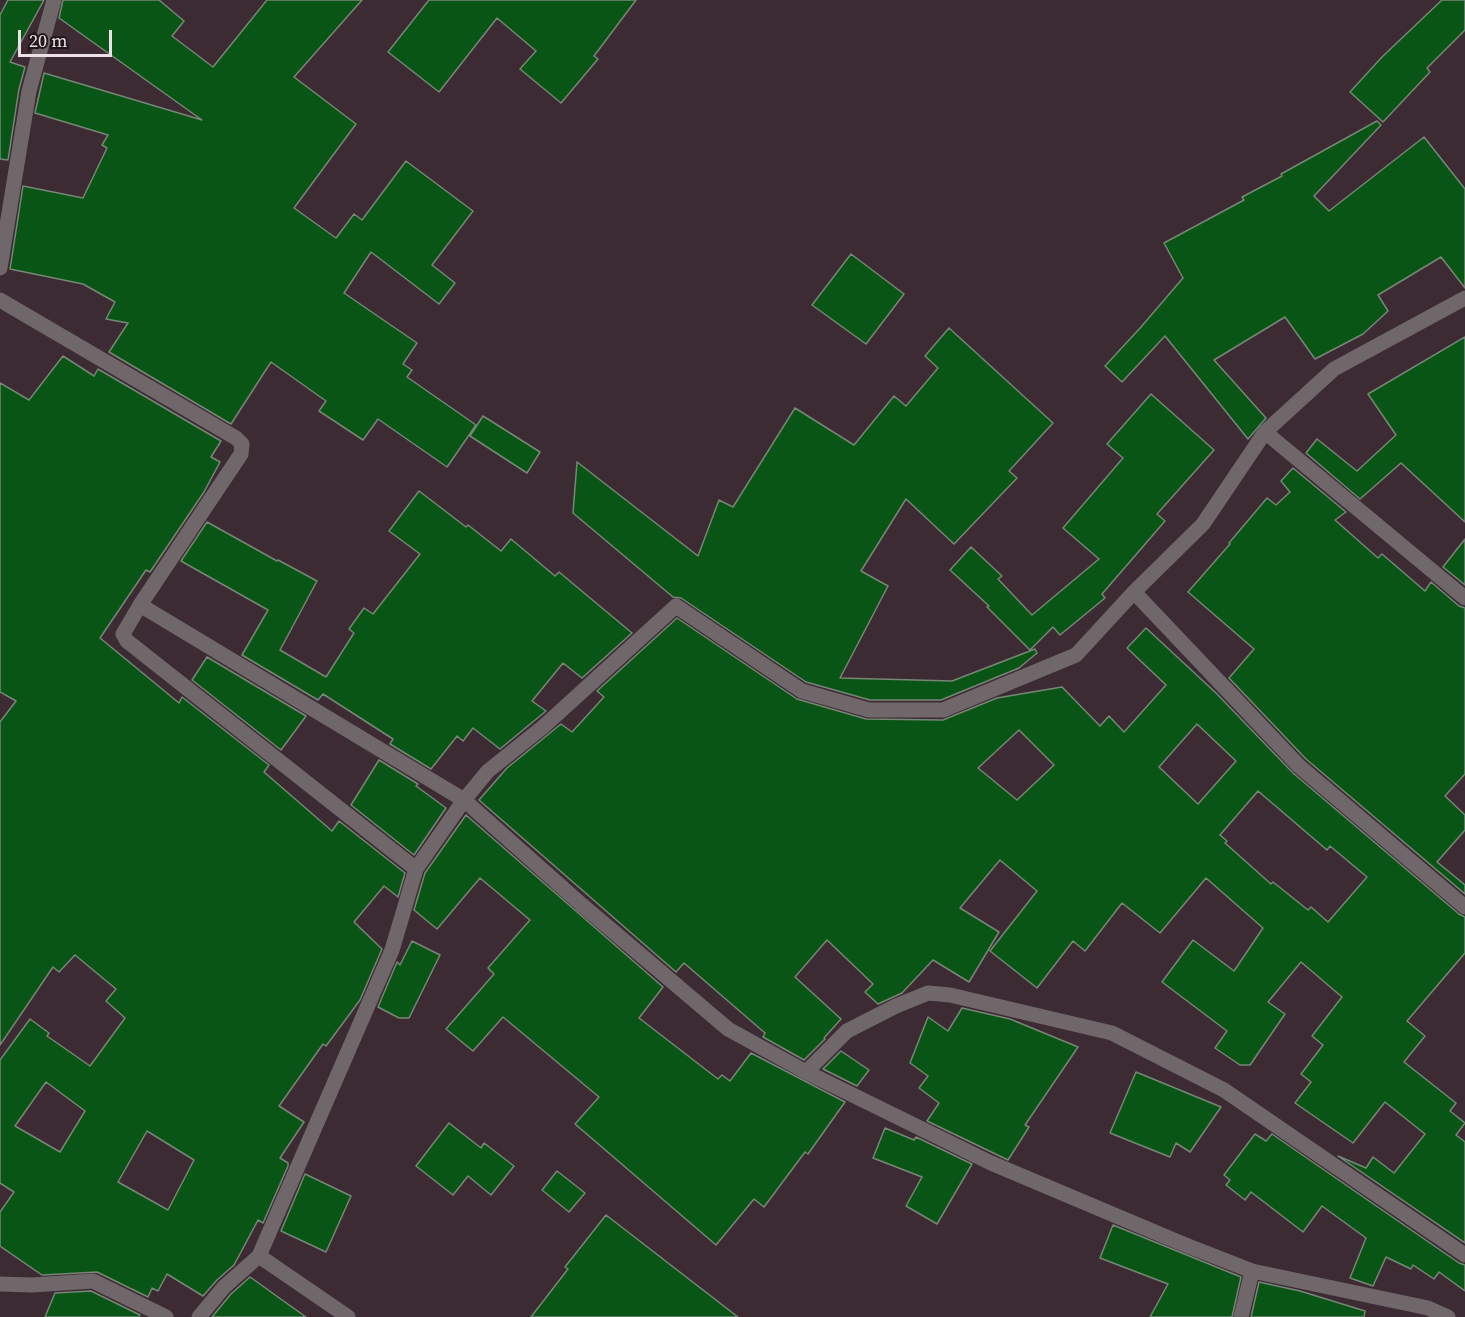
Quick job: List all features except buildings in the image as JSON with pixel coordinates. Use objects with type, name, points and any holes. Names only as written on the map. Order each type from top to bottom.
[{"type":"street","points":[[0,268],[29,91],[54,0]]},
{"type":"street","points":[[199,1317],[224,1287],[259,1256],[392,950],[416,870],[464,800],[488,771],[543,727],[676,606],[802,691],[869,710],[943,710],[1076,655],[1134,592],[1203,524],[1264,432],[1334,369],[1465,298]]},
{"type":"street","points":[[0,300],[236,438],[242,444],[241,454],[123,634],[416,870]]},
{"type":"street","points":[[1264,432],[1465,598]]},
{"type":"street","points":[[1134,592],[1299,766],[1465,907]]},
{"type":"street","points":[[140,605],[464,800],[582,905],[728,1029],[806,1072],[991,1163],[1252,1271],[1428,1308],[1448,1317]]},
{"type":"street","points":[[806,1072],[847,1031],[896,1006],[928,993],[950,995],[1112,1033],[1224,1090],[1465,1255]]},
{"type":"street","points":[[259,1256],[348,1317]]},
{"type":"street","points":[[1241,1317],[1252,1271]]},
{"type":"street","points":[[0,1284],[32,1286],[93,1281],[166,1317]]}]
